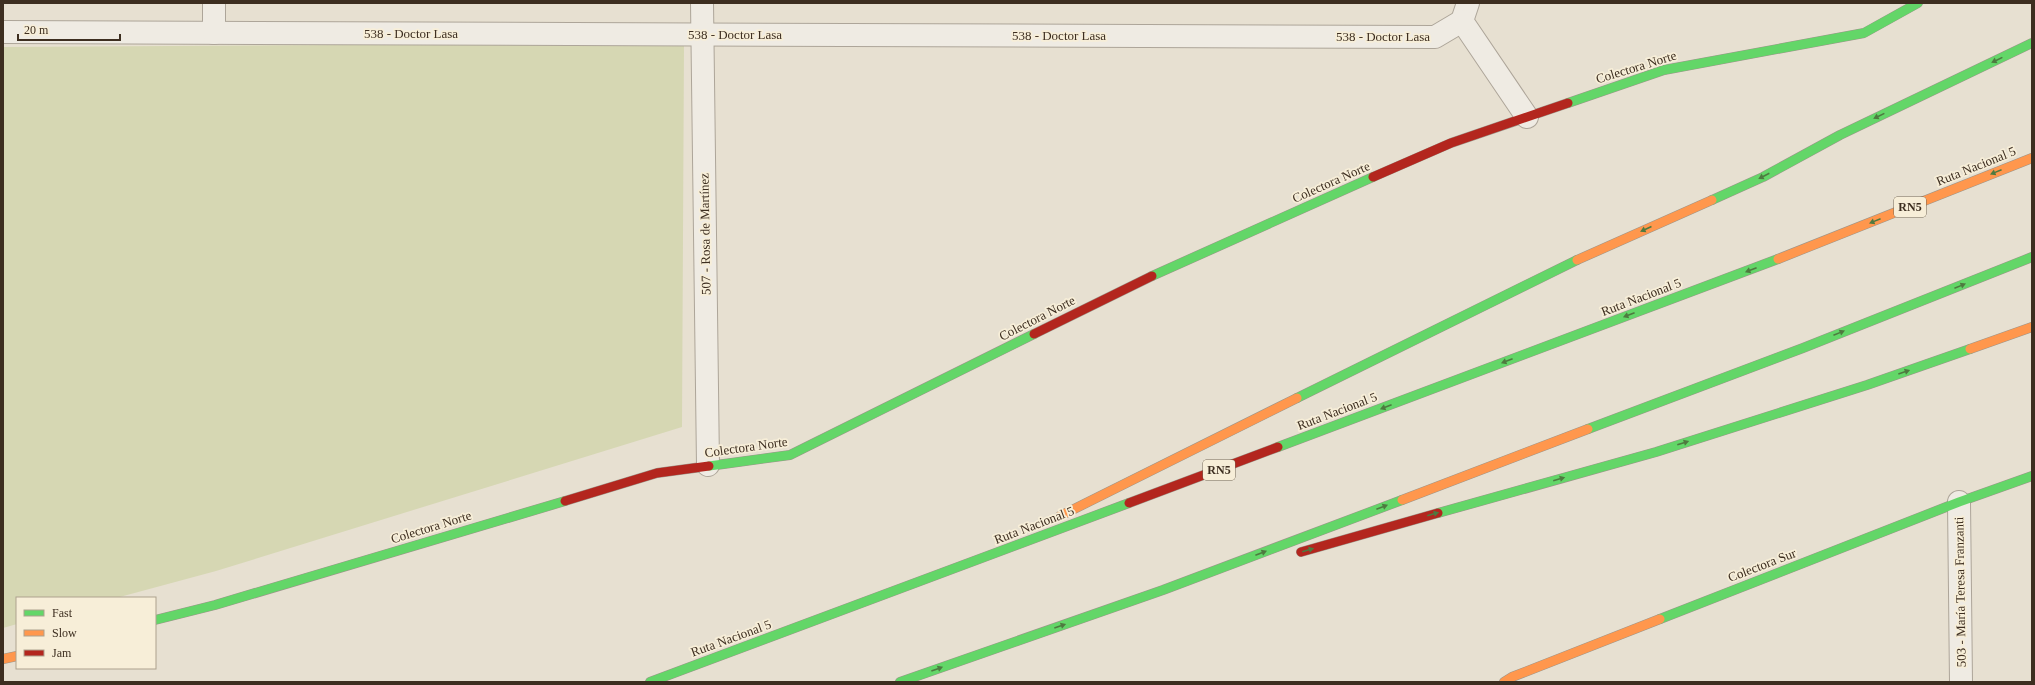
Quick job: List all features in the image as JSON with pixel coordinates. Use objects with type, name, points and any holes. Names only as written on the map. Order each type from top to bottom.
[{"type":"main road","name":"Colectora Norte","points":[[156,620],[215,605],[657,473],[790,455],[819,442],[1138,282],[1451,143],[1664,70],[1864,33],[1918,3]]},
{"type":"main road","points":[[1050,521],[1561,268],[1762,177],[1840,134],[2032,43]]},
{"type":"main road","name":"Ruta Nacional 5","points":[[650,682],[1787,256],[2032,158]]},
{"type":"main road","points":[[900,682],[1163,590],[1803,348],[2032,257]]},
{"type":"main road","points":[[1292,554],[1656,452],[1867,384],[2032,327]]},
{"type":"main road","name":"Colectora Sur","points":[[1504,682],[1512,676],[1959,502],[2032,476]]},
{"type":"main road","points":[[951,570],[1036,528]]},
{"type":"main road","points":[[1163,590],[1269,561]]},
{"type":"main road","points":[[3,659],[16,656]]},
{"type":"street","points":[[214,3],[214,33]]},
{"type":"street","name":"507 - Rosa de Martínez","points":[[702,3],[708,465]]},
{"type":"street","points":[[1465,12],[1527,117]]},
{"type":"street","name":"538 - Doctor Lasa","points":[[3,32],[1435,37],[1465,12]]},
{"type":"street","name":"503 - María Teresa Franzanti","points":[[1959,502],[1961,682]]},
{"type":"green space","points":[[684,43],[682,427],[216,571],[120,597],[16,597],[16,624],[3,628],[3,47]]},
{"type":"traffic: fast","points":[[1568,103],[1664,70],[1864,33],[1918,3]]},
{"type":"traffic: fast","points":[[1712,200],[1763,177],[1840,135],[2032,43]]},
{"type":"traffic: fast","points":[[1152,276],[1373,177]]},
{"type":"traffic: fast","points":[[1588,429],[1803,348],[2032,257]]},
{"type":"traffic: fast","points":[[1278,447],[1778,259]]},
{"type":"traffic: fast","points":[[1297,398],[1577,260]]},
{"type":"traffic: fast","points":[[709,466],[790,455],[1034,334]]},
{"type":"traffic: fast","points":[[1438,513],[1656,452],[1867,385],[1970,349]]},
{"type":"traffic: fast","points":[[1660,619],[1959,502],[2032,476]]},
{"type":"traffic: fast","points":[[900,682],[1163,590],[1402,500]]},
{"type":"traffic: fast","points":[[156,620],[215,605],[565,501]]},
{"type":"traffic: fast","points":[[650,682],[1129,503]]},
{"type":"traffic: slow","points":[[1778,259],[2032,158]]},
{"type":"traffic: slow","points":[[1577,260],[1712,200]]},
{"type":"traffic: slow","points":[[1970,349],[2032,327]]},
{"type":"traffic: slow","points":[[1060,516],[1297,398]]},
{"type":"traffic: slow","points":[[1402,500],[1588,429]]},
{"type":"traffic: slow","points":[[1504,682],[1512,677],[1660,619]]},
{"type":"traffic: slow","points":[[3,659],[16,656]]},
{"type":"traffic: jam","points":[[1373,177],[1451,143],[1568,103]]},
{"type":"traffic: jam","points":[[1034,334],[1152,276]]},
{"type":"traffic: jam","points":[[1129,503],[1278,447]]},
{"type":"traffic: jam","points":[[565,501],[657,473],[709,466]]},
{"type":"traffic: jam","points":[[1301,552],[1438,513]]}]
